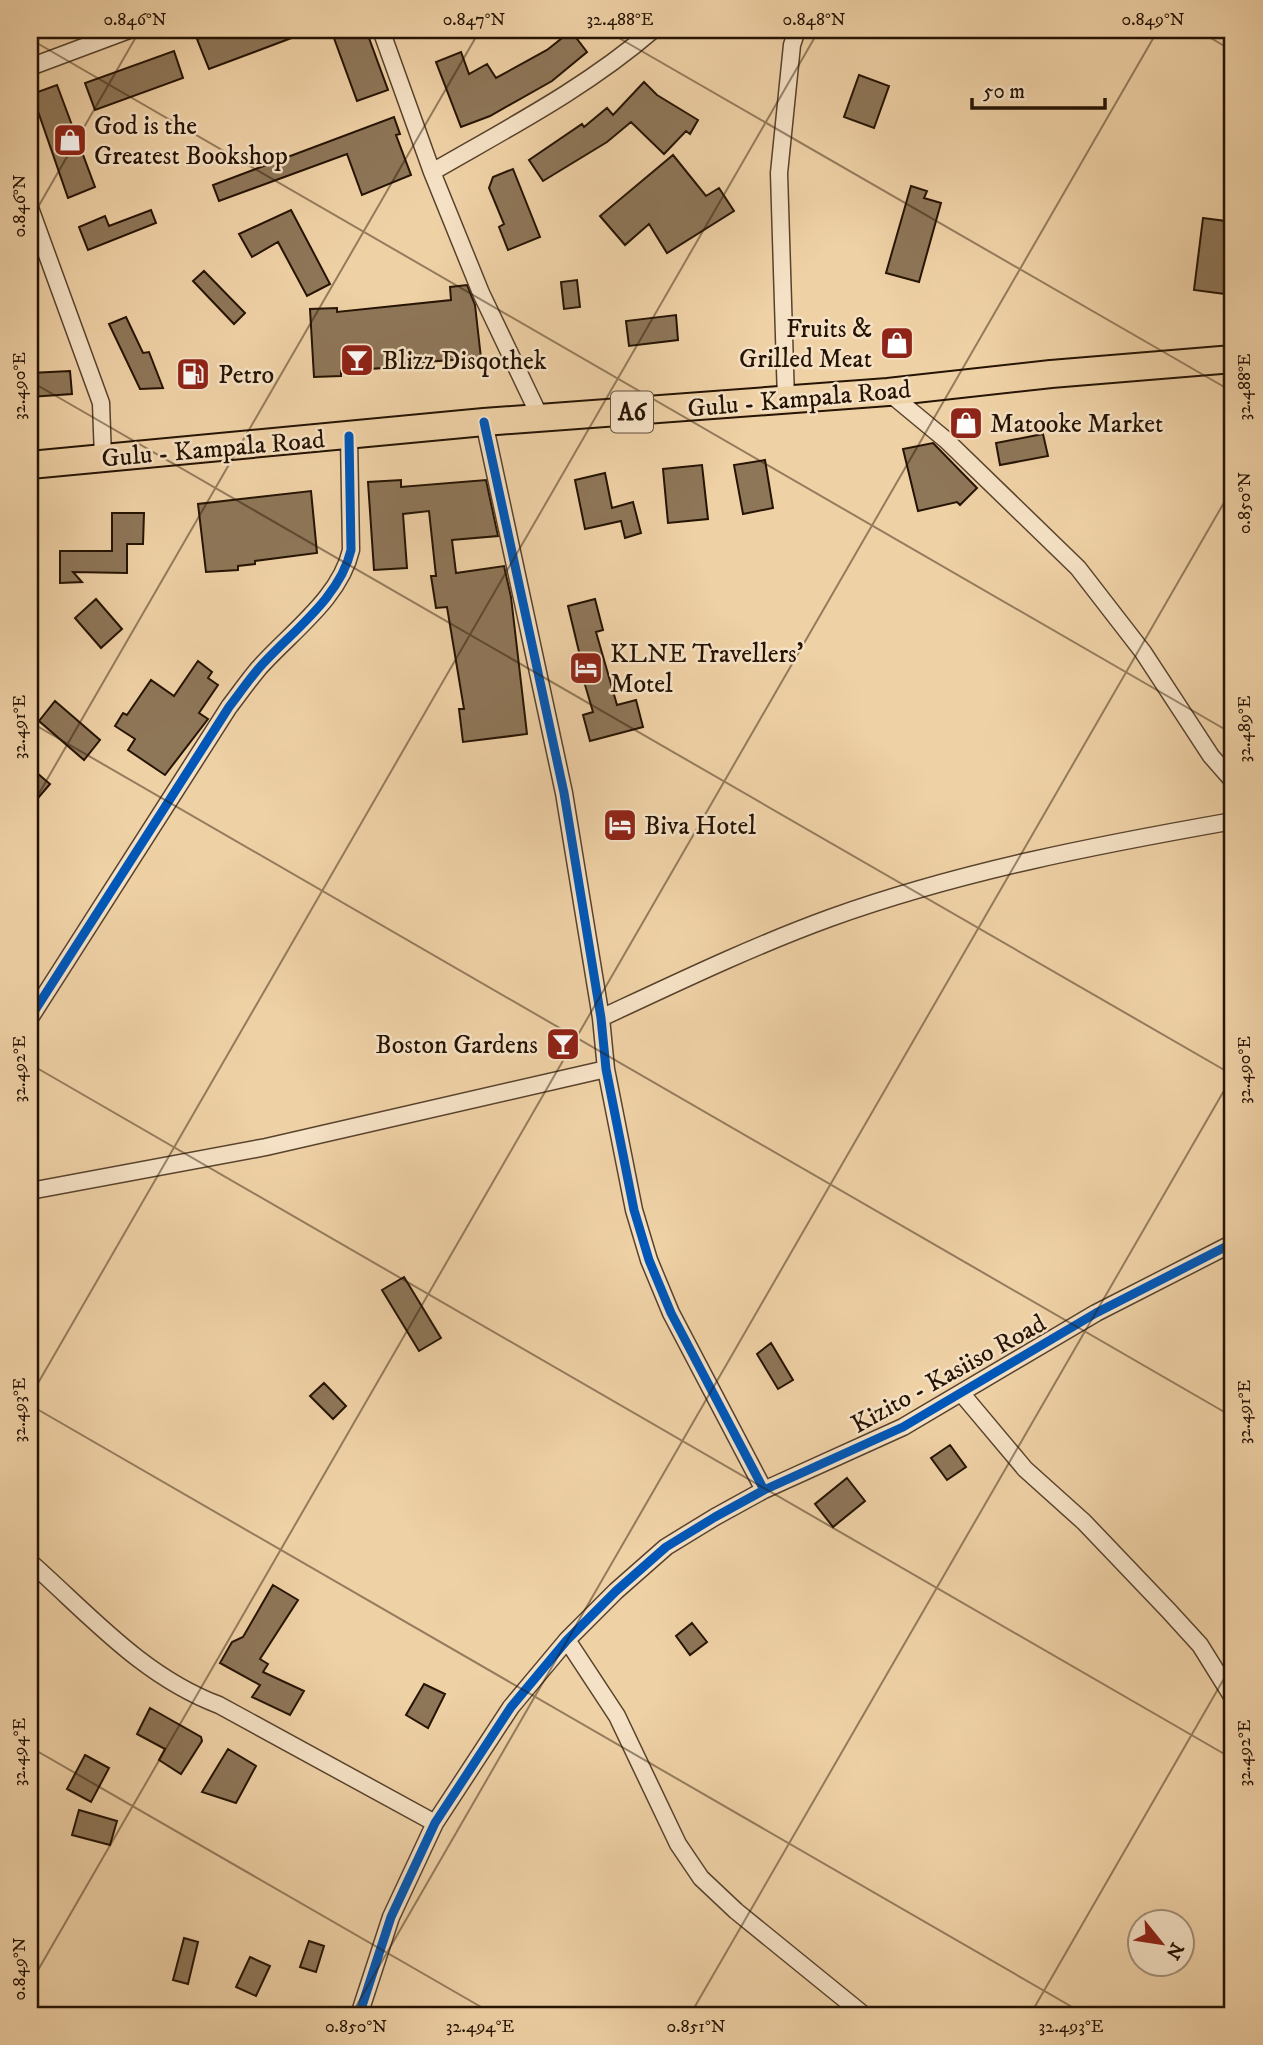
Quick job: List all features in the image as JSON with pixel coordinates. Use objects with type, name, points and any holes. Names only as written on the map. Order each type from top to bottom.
[{"type":"main road","name":"Gulu - Kampala Road","points":[[30,465],[484,422],[888,392],[1051,374],[1233,359]]},
{"type":"street","points":[[30,67],[129,30]]},
{"type":"street","points":[[381,30],[432,172],[481,293],[541,419]]},
{"type":"street","points":[[432,172],[564,96],[613,64],[653,30]]},
{"type":"street","points":[[786,400],[779,173],[792,45],[797,30]]},
{"type":"street","points":[[30,208],[101,403],[103,458]]},
{"type":"street","points":[[888,392],[946,440],[1079,568],[1143,652],[1212,756],[1233,781]]},
{"type":"street","points":[[484,422],[564,793],[601,1018],[606,1069],[634,1210],[649,1260],[704,1379],[764,1490]]},
{"type":"street","points":[[30,1018],[229,707],[257,670],[334,589],[347,569],[351,550],[349,436]]},
{"type":"street","points":[[601,1018],[830,919],[905,895],[1023,862],[1233,821]]},
{"type":"street","points":[[30,1191],[266,1147],[606,1069]]},
{"type":"street","name":"Kizito - Kasiiso Road","points":[[359,2015],[391,1917],[435,1823],[511,1707],[567,1640],[666,1547],[764,1490],[903,1427],[1096,1313],[1233,1243]]},
{"type":"street","points":[[962,1394],[1026,1469],[1084,1522],[1200,1645],[1233,1698]]},
{"type":"street","points":[[30,1562],[148,1668],[192,1695],[219,1705],[435,1823]]},
{"type":"street","points":[[567,1640],[617,1716],[678,1844],[701,1878],[736,1911],[864,2015]]},
{"type":"building","points":[[223,30],[310,31],[209,69],[197,39]]},
{"type":"building","points":[[331,30],[366,30],[388,90],[357,101]]},
{"type":"building","points":[[571,31],[587,52],[552,81],[490,116],[461,127],[436,62],[461,52],[469,74],[487,64],[496,78],[547,50]]},
{"type":"building","points":[[174,51],[183,78],[95,110],[85,83]]},
{"type":"building","points":[[859,75],[889,86],[874,128],[844,117]]},
{"type":"building","points":[[644,82],[657,95],[698,120],[690,134],[686,131],[664,154],[631,122],[607,142],[543,181],[529,160],[582,124],[584,127],[607,108],[613,115]]},
{"type":"building","points":[[57,85],[95,187],[68,198],[32,94]]},
{"type":"building","points":[[394,117],[400,134],[396,135],[411,175],[362,195],[347,154],[219,201],[213,185]]},
{"type":"building","points":[[673,155],[706,196],[719,188],[734,211],[667,253],[649,224],[625,245],[600,216]]},
{"type":"building","points":[[513,169],[540,237],[508,250],[499,227],[504,224],[489,188],[493,177]]},
{"type":"building","points":[[911,186],[927,191],[924,198],[941,203],[919,282],[886,273]]},
{"type":"building","points":[[151,210],[156,223],[88,250],[79,227],[105,216],[109,226]]},
{"type":"building","points":[[291,210],[330,284],[307,296],[278,242],[252,257],[239,234]]},
{"type":"building","points":[[1203,218],[1233,222],[1233,295],[1194,290]]},
{"type":"building","points":[[204,271],[245,313],[234,324],[193,281]]},
{"type":"building","points":[[577,280],[580,307],[564,309],[561,282]]},
{"type":"building","points":[[467,285],[475,305],[481,358],[396,364],[397,367],[341,371],[341,376],[314,377],[310,309],[337,308],[337,312],[451,300],[450,287]]},
{"type":"building","points":[[676,315],[678,340],[629,346],[626,321]]},
{"type":"building","points":[[126,317],[143,353],[149,352],[163,388],[140,389],[109,324]]},
{"type":"building","points":[[70,371],[72,394],[30,397],[30,373]]},
{"type":"building","points":[[1043,434],[1048,456],[1000,465],[996,443]]},
{"type":"building","points":[[933,443],[977,488],[960,505],[957,502],[918,511],[903,449]]},
{"type":"building","points":[[765,460],[773,508],[743,514],[734,465]]},
{"type":"building","points":[[702,465],[708,519],[668,523],[663,469]]},
{"type":"building","points":[[605,473],[612,508],[633,502],[641,533],[625,538],[621,521],[585,529],[575,480]]},
{"type":"building","points":[[401,480],[401,487],[486,480],[498,536],[452,540],[456,573],[504,566],[511,597],[527,734],[463,742],[459,709],[464,709],[447,607],[436,608],[431,576],[436,576],[429,511],[403,514],[407,568],[374,570],[368,482]]},
{"type":"building","points":[[311,491],[317,553],[255,561],[255,564],[238,566],[238,570],[206,572],[198,504]]},
{"type":"building","points":[[112,513],[144,513],[143,544],[127,544],[127,573],[73,572],[82,582],[60,583],[60,551],[112,551]]},
{"type":"building","points":[[96,599],[122,629],[101,648],[75,618]]},
{"type":"building","points":[[595,599],[603,630],[596,632],[617,705],[636,700],[643,727],[590,741],[583,715],[593,712],[578,661],[581,660],[568,606]]},
{"type":"building","points":[[198,661],[212,672],[208,678],[218,685],[199,713],[208,719],[165,775],[128,750],[135,739],[115,726],[123,713],[127,715],[151,680],[174,696]]},
{"type":"building","points":[[55,701],[100,740],[84,760],[39,721]]},
{"type":"building","points":[[30,767],[50,784],[38,798],[30,791]]},
{"type":"building","points":[[404,1277],[441,1338],[419,1351],[382,1290]]},
{"type":"building","points":[[771,1343],[793,1380],[778,1389],[757,1354]]},
{"type":"building","points":[[324,1383],[346,1406],[333,1419],[310,1396]]},
{"type":"building","points":[[950,1445],[966,1467],[947,1480],[931,1458]]},
{"type":"building","points":[[847,1478],[865,1501],[833,1527],[815,1504]]},
{"type":"building","points":[[273,1585],[298,1600],[260,1659],[268,1664],[263,1672],[304,1691],[290,1715],[252,1697],[260,1685],[220,1663],[232,1642],[243,1637]]},
{"type":"building","points":[[692,1623],[707,1642],[690,1655],[676,1636]]},
{"type":"building","points":[[424,1684],[445,1694],[428,1728],[406,1715]]},
{"type":"building","points":[[150,1708],[201,1737],[202,1741],[181,1774],[159,1760],[165,1749],[137,1734]]},
{"type":"building","points":[[228,1749],[256,1766],[236,1803],[202,1792]]},
{"type":"building","points":[[85,1755],[109,1768],[91,1802],[67,1789]]},
{"type":"building","points":[[79,1810],[117,1821],[110,1845],[72,1835]]},
{"type":"building","points":[[184,1938],[198,1942],[188,1984],[173,1980]]},
{"type":"building","points":[[309,1941],[324,1946],[316,1972],[300,1967]]},
{"type":"building","points":[[250,1957],[270,1966],[256,1996],[236,1987]]},
{"type":"cycle path","points":[[484,422],[564,793],[601,1018],[606,1069],[634,1210],[649,1260],[671,1313],[764,1490]]},
{"type":"cycle path","points":[[30,1018],[229,707],[259,668],[313,614],[336,584],[351,550],[349,436]]},
{"type":"cycle path","points":[[359,2015],[391,1917],[435,1823],[511,1707],[567,1640],[616,1591],[666,1547],[715,1517],[764,1490],[903,1427],[1096,1313],[1233,1243]]},
{"type":"place","name":"God is the Greatest Bookshop","points":[[70,140]]},
{"type":"place","name":"Fruits & Grilled Meat","points":[[897,343]]},
{"type":"place","name":"Blizz Disqothek","points":[[357,360]]},
{"type":"place","name":"Petro","points":[[193,374]]},
{"type":"place","name":"Matooke Market","points":[[966,423]]},
{"type":"place","name":"KLNE Travellers' Motel","points":[[586,668]]},
{"type":"place","name":"Biva Hotel","points":[[620,825]]},
{"type":"place","name":"Boston Gardens","points":[[563,1044]]}]
